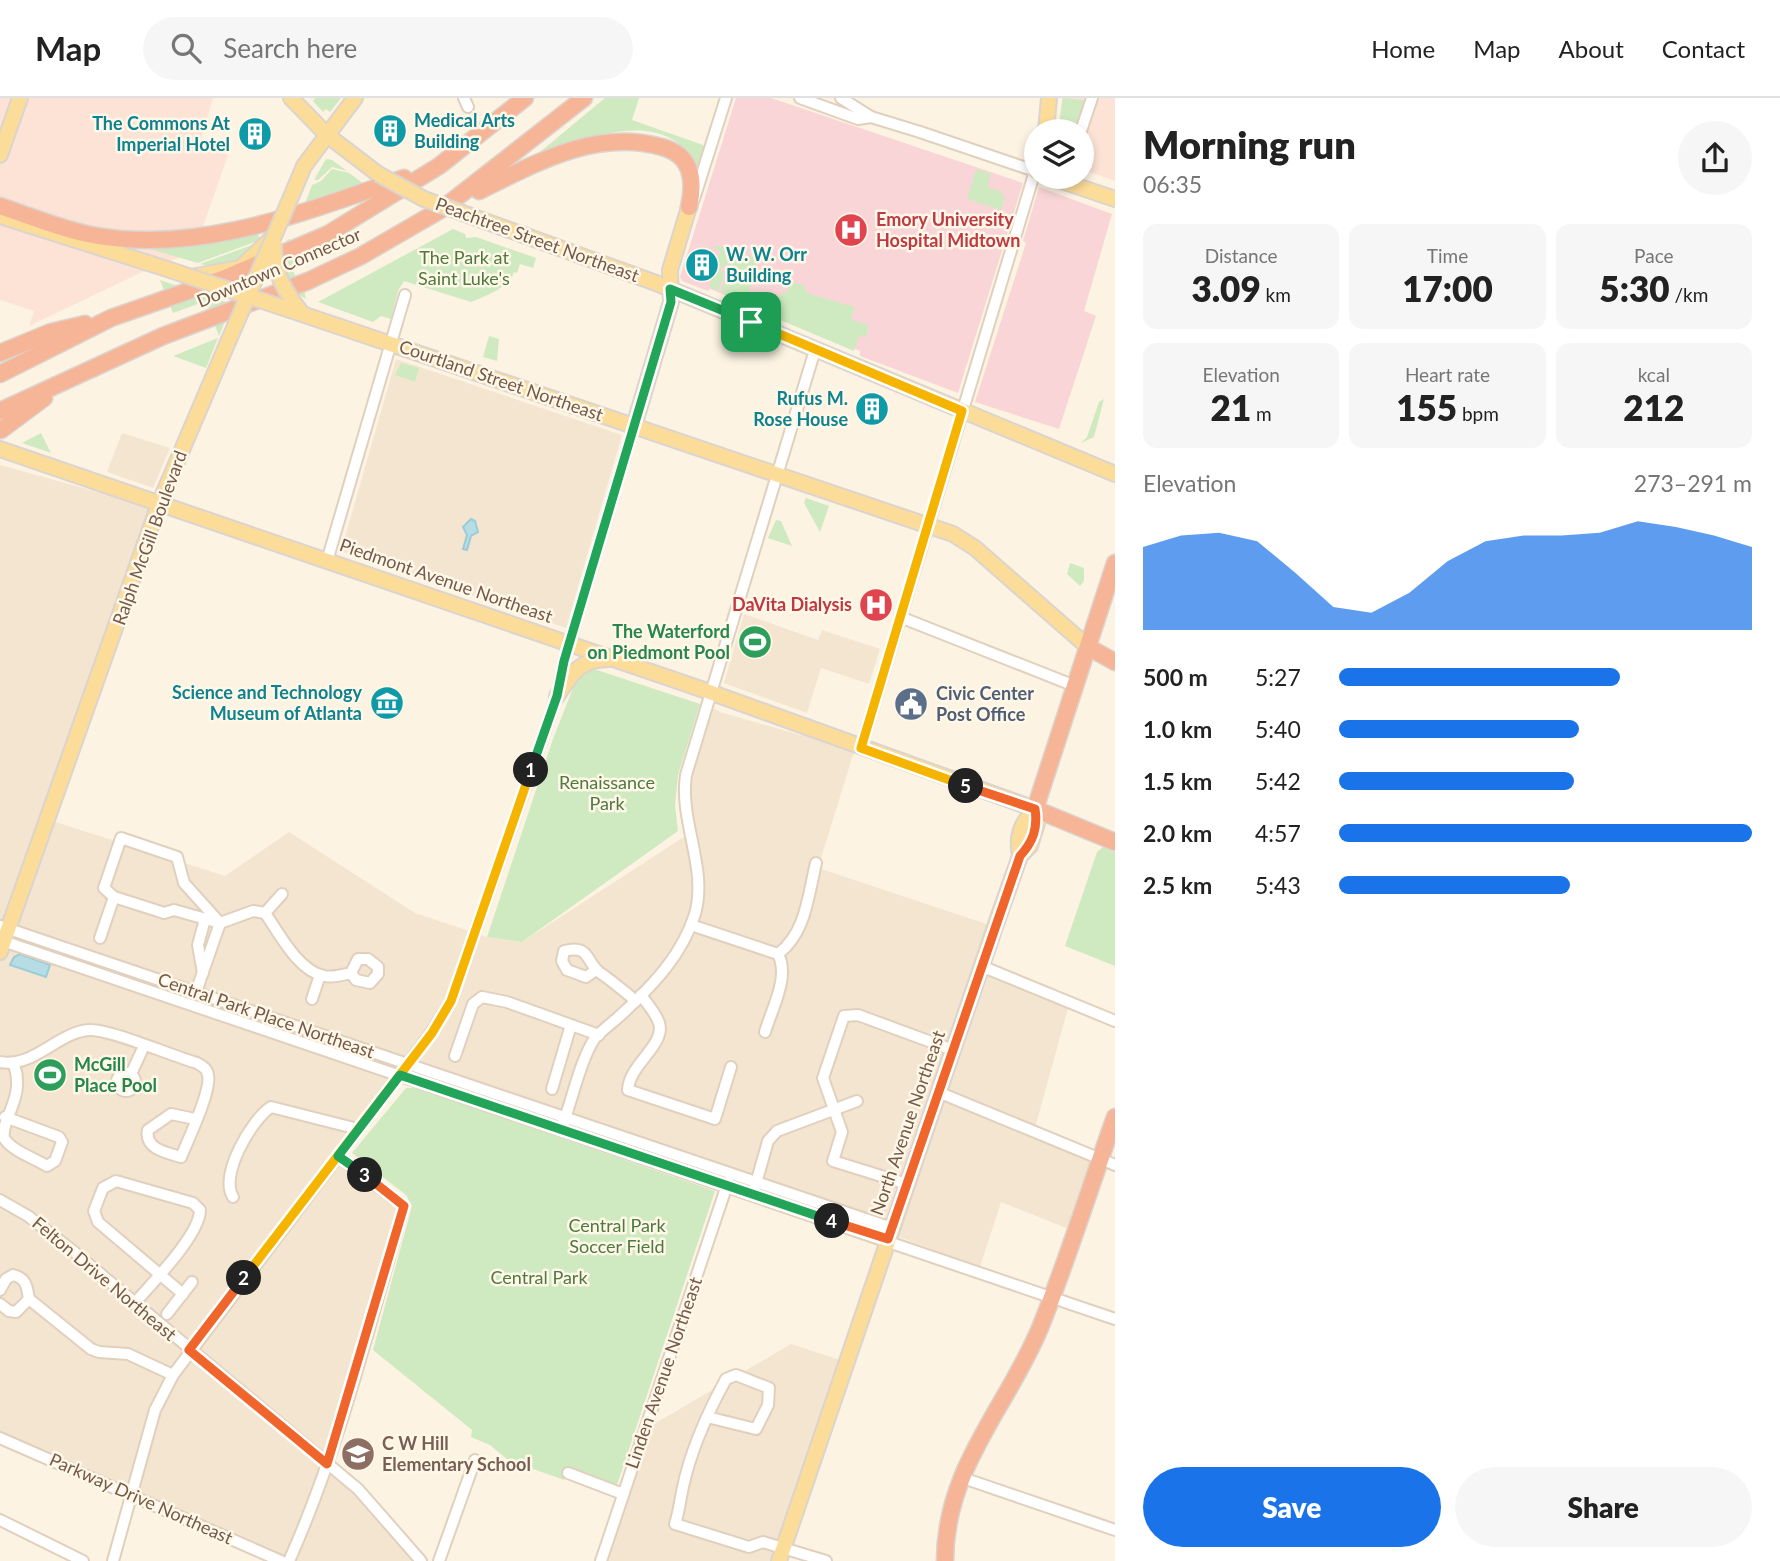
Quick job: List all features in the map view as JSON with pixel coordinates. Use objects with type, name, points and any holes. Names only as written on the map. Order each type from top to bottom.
[{"type":"highway","name":"Downtown Connector","points":[[0,374],[111,318],[225,278],[303,246],[376,207],[439,166],[525,98]]},
{"type":"highway","name":"Downtown Connector","points":[[0,411],[163,336],[308,281],[361,256],[442,209],[584,98]]},
{"type":"highway","points":[[442,209],[562,153],[616,141],[654,145],[682,157],[693,183],[690,207]]},
{"type":"highway","points":[[0,206],[94,235],[148,241],[180,239],[269,222],[439,166]]},
{"type":"highway","points":[[0,353],[51,332],[111,318]]},
{"type":"highway","points":[[1,430],[74,376]]},
{"type":"highway","name":"North Avenue Northeast","points":[[1035,809],[1115,563]]},
{"type":"highway","points":[[1088,647],[1115,662]]},
{"type":"highway","name":"Piedmont Avenue Northeast","points":[[1035,809],[1115,842]]},
{"type":"highway","points":[[945,1561],[946,1532],[960,1477],[1026,1357],[1108,1162],[1115,1118]]},
{"type":"main road","points":[[0,155],[20,98]]},
{"type":"main road","name":"Peachtree Street Northeast","points":[[291,98],[327,135],[377,174],[424,199],[670,289],[1115,474]]},
{"type":"main road","name":"Ralph McGill Boulevard","points":[[2,937],[159,504],[304,166],[355,98]]},
{"type":"main road","points":[[1047,119],[1049,98]]},
{"type":"main road","points":[[1089,189],[1115,199]]},
{"type":"main road","points":[[634,426],[671,302],[670,270],[690,207]]},
{"type":"main road","name":"Courtland Street Northeast","points":[[0,216],[302,314],[953,534],[975,548],[1088,647]]},
{"type":"main road","points":[[191,277],[240,268],[274,235]]},
{"type":"main road","points":[[274,235],[276,274],[302,314]]},
{"type":"main road","name":"Piedmont Avenue Northeast","points":[[0,449],[712,692],[1035,809]]},
{"type":"main road","points":[[557,696],[580,665],[592,660],[615,659]]},
{"type":"main road","name":"North Avenue Northeast","points":[[781,1554],[981,966],[1020,856],[1030,846],[1037,823],[1035,809]]},
{"type":"street","points":[[282,98],[301,110]]},
{"type":"street","points":[[690,207],[697,194],[726,98]]},
{"type":"street","points":[[800,98],[858,119],[871,117]]},
{"type":"street","points":[[1085,119],[1092,98]]},
{"type":"street","points":[[847,100],[871,117],[1024,167]]},
{"type":"street","points":[[861,748],[1030,189]]},
{"type":"street","points":[[327,561],[405,295]]},
{"type":"street","points":[[561,1130],[599,1035],[670,965],[691,925],[698,898],[698,880],[684,788],[815,349]]},
{"type":"street","points":[[113,1561],[155,1410],[173,1375],[189,1350],[408,1065],[451,1001],[557,696],[634,426]]},
{"type":"street","points":[[900,617],[1075,686]]},
{"type":"street","points":[[220,923],[184,883],[177,857],[121,838],[104,888],[114,897],[164,912],[174,910],[220,923],[253,911],[265,913],[286,945],[308,968],[320,975],[351,973]]},
{"type":"street","points":[[778,954],[792,943],[802,922],[816,863]]},
{"type":"street","points":[[265,913],[282,894]]},
{"type":"street","points":[[100,937],[114,897]]},
{"type":"street","points":[[196,992],[205,970],[205,919]]},
{"type":"street","points":[[205,970],[207,942],[220,923]]},
{"type":"street","points":[[691,925],[778,954],[783,965],[782,978],[765,1032]]},
{"type":"street","name":"Central Park Place Northeast","points":[[2,937],[196,992],[757,1182],[890,1234]]},
{"type":"street","name":"Central Park Place Northeast","points":[[2,937],[726,1186],[890,1234]]},
{"type":"street","points":[[981,966],[1115,1021]]},
{"type":"street","points":[[596,970],[638,998],[659,1023],[660,1036],[634,1069],[629,1078],[628,1090],[715,1119],[731,1068]]},
{"type":"street","points":[[312,999],[320,975]]},
{"type":"street","points":[[455,1056],[474,1004],[482,997],[493,997],[599,1035]]},
{"type":"street","points":[[907,1184],[833,1161],[842,1136],[823,1078],[844,1016],[858,1015],[953,1050]]},
{"type":"street","points":[[552,1089],[571,1025]]},
{"type":"street","points":[[0,1062],[14,1065],[86,1031],[104,1032],[197,1063],[206,1069],[209,1078],[195,1119],[181,1157],[159,1149],[148,1140],[151,1126],[171,1114],[195,1119]]},
{"type":"street","points":[[131,1073],[144,1046]]},
{"type":"street","points":[[5,1117],[59,1137],[62,1142],[55,1161],[47,1166],[10,1144],[1,1130],[5,1117],[18,1092],[19,1079],[14,1065]]},
{"type":"street","points":[[938,1092],[1108,1162]]},
{"type":"street","points":[[753,1195],[771,1136],[783,1126],[834,1111],[857,1101]]},
{"type":"street","points":[[233,1197],[230,1184],[243,1139],[261,1113],[271,1107],[358,1129]]},
{"type":"street","points":[[289,1561],[311,1511],[327,1464],[404,1206],[338,1156]]},
{"type":"street","points":[[726,1186],[731,1174]]},
{"type":"street","points":[[134,1304],[159,1275],[200,1220],[200,1210],[193,1203],[116,1181],[103,1188],[94,1210],[98,1222],[159,1275],[183,1294]]},
{"type":"street","name":"Linden Avenue Northeast","points":[[601,1561],[726,1186]]},
{"type":"street","name":"Felton Drive Northeast","points":[[0,1200],[28,1216],[373,1503],[421,1561]]},
{"type":"street","points":[[890,1234],[1115,1318]]},
{"type":"street","points":[[0,1290],[6,1279],[13,1275],[19,1276],[26,1284],[29,1299],[91,1349],[128,1354],[173,1375]]},
{"type":"street","points":[[167,1314],[192,1282]]},
{"type":"street","points":[[0,1304],[9,1311],[16,1312],[29,1299]]},
{"type":"street","points":[[707,1417],[747,1429],[756,1429],[768,1405],[769,1388],[742,1377],[730,1375],[726,1379],[707,1417],[683,1487],[675,1524],[750,1547],[763,1542],[781,1554],[826,1561]]},
{"type":"street","name":"Parkway Drive Northeast","points":[[0,1438],[281,1561]]},
{"type":"street","points":[[439,1561],[475,1460]]},
{"type":"street","points":[[568,1473],[623,1494]]},
{"type":"street","points":[[960,1477],[1115,1530]]},
{"type":"street","points":[[0,1520],[83,1561]]},
{"type":"shaded area","points":[[0,98],[213,98],[199,145],[228,155],[194,252],[140,273],[29,326],[34,311],[0,300]]},
{"type":"shaded area","name":"Emory University Hospital Midtown","points":[[736,98],[771,98],[1023,183],[958,393],[860,356],[860,351],[710,289],[708,291],[682,281],[680,277]]},
{"type":"shaded area","points":[[1062,98],[1115,98],[1115,181],[1094,173],[1094,119],[1059,119]]},
{"type":"shaded area","name":"Emory University Hospital Midtown","points":[[1038,189],[1112,214],[1084,311],[1096,316],[1059,429],[975,402],[1026,243],[1023,241]]},
{"type":"shaded area","points":[[396,359],[622,435],[566,628],[341,551]]},
{"type":"shaded area","points":[[122,433],[170,448],[153,488],[107,472]]},
{"type":"shaded area","points":[[0,465],[163,510],[46,819],[225,876],[289,832],[415,913],[487,937],[522,942],[690,833],[685,806],[702,701],[720,712],[800,735],[804,723],[857,742],[818,868],[996,927],[983,968],[1070,1001],[1033,1135],[1111,1158],[1084,1235],[1001,1202],[980,1267],[888,1233],[400,1072],[337,1157],[403,1207],[325,1461],[420,1561],[285,1561],[0,1439]]},
{"type":"shaded area","points":[[744,614],[818,640],[822,630],[880,649],[869,684],[821,668],[807,713],[724,683]]},
{"type":"shaded area","points":[[791,1344],[846,1362],[779,1561],[599,1561],[642,1431]]},
{"type":"green space","points":[[315,98],[341,98],[330,112],[326,109],[323,112],[313,101]]},
{"type":"green space","points":[[605,98],[639,98],[632,120],[703,145],[706,149],[702,171],[696,168],[684,148],[666,136],[646,131],[599,135],[534,157]]},
{"type":"green space","points":[[1063,98],[1085,100],[1079,119],[1060,119]]},
{"type":"green space","points":[[326,159],[332,160],[347,171],[332,167],[318,180],[314,180]]},
{"type":"green space","points":[[332,169],[349,173],[364,184],[304,206],[312,185],[321,181]]},
{"type":"green space","points":[[976,169],[991,174],[987,187],[1003,192],[1002,196],[1005,198],[1001,210],[967,199]]},
{"type":"green space","name":"The Park at Saint Luke's","points":[[453,229],[465,234],[466,238],[476,237],[536,258],[533,268],[520,264],[517,273],[514,272],[502,287],[471,302],[404,281],[398,291],[391,319],[381,316],[373,322],[318,302]]},
{"type":"green space","points":[[257,231],[260,240],[198,263],[153,250],[148,245]]},
{"type":"green space","points":[[288,239],[294,241],[300,253],[292,267],[295,276],[301,278],[306,299],[292,288],[284,273],[283,257]]},
{"type":"green space","points":[[260,242],[226,265],[200,264]]},
{"type":"green space","points":[[715,245],[732,250],[727,265],[722,268],[716,264],[720,251],[714,249]]},
{"type":"green space","points":[[735,251],[758,259],[753,277],[732,271],[730,266]]},
{"type":"green space","points":[[714,270],[722,270],[724,275],[718,291],[709,287]]},
{"type":"green space","points":[[731,273],[752,280],[747,303],[721,292],[726,276]]},
{"type":"green space","points":[[160,280],[232,304],[219,336],[206,301],[173,313]]},
{"type":"green space","points":[[789,281],[805,286],[807,293],[855,307],[851,320],[869,325],[866,337],[859,336],[854,351],[778,319],[773,313],[780,294],[788,291]]},
{"type":"green space","points":[[489,336],[499,339],[497,361],[483,357]]},
{"type":"green space","points":[[218,338],[206,368],[173,356]]},
{"type":"green space","points":[[401,363],[419,368],[415,382],[395,375]]},
{"type":"green space","points":[[1104,399],[1094,437],[1081,443],[1087,437],[1099,402]]},
{"type":"green space","points":[[41,433],[51,453],[22,443]]},
{"type":"green space","points":[[806,498],[829,506],[820,532],[804,503]]},
{"type":"green space","points":[[776,520],[781,521],[792,546],[768,538]]},
{"type":"green space","points":[[1070,563],[1084,568],[1084,581],[1080,586],[1067,574]]},
{"type":"green space","name":"Renaissance Park","points":[[594,669],[700,704],[678,775],[675,805],[678,831],[522,942],[487,937],[553,739],[577,678]]},
{"type":"green space","points":[[1103,847],[1115,852],[1115,966],[1065,946],[1097,852]]},
{"type":"green space","name":"Central Park","points":[[406,1088],[417,1088],[715,1191],[617,1485],[568,1468],[564,1480],[508,1460],[490,1445],[471,1437],[472,1430],[373,1350],[412,1206],[406,1195],[352,1153]]},
{"type":"water","points":[[471,519],[475,521],[478,532],[471,536],[467,550],[463,549],[467,535],[463,527]]},
{"type":"water","points":[[20,954],[50,965],[46,977],[10,965],[14,957]]},
{"type":"water","name":"McGill Place Pool","points":[[56,1065],[57,1076],[52,1083],[41,1079],[45,1067]]},
{"type":"place","name":"Medical Arts Building","points":[[390,131]]},
{"type":"place","name":"The Commons At Imperial Hotel","points":[[255,134]]},
{"type":"place","name":"Emory University Hospital Midtown","points":[[851,230]]},
{"type":"place","name":"W. W. Orr Building","points":[[702,265]]},
{"type":"place","name":"Rufus M. Rose House","points":[[872,409]]},
{"type":"place","name":"DaVita Dialysis","points":[[876,605]]},
{"type":"place","name":"The Waterford on Piedmont Pool","points":[[755,642]]},
{"type":"place","name":"Science and Technology Museum of Atlanta","points":[[387,703]]},
{"type":"place","name":"Civic Center Post Office","points":[[911,704]]},
{"type":"place","name":"McGill Place Pool","points":[[50,1075]]},
{"type":"place","name":"C W Hill Elementary School","points":[[358,1454]]},
{"type":"route","points":[[670,289],[751,322],[962,411],[861,748],[1035,809],[1037,823],[1030,846],[1020,856],[888,1239],[400,1075],[338,1156],[404,1206],[327,1464],[189,1350],[432,1033],[451,1001],[557,696],[564,661],[671,302],[670,289]]},
{"type":"park label","name":"Central Park Soccer Field","points":[[617,1236]]}]
